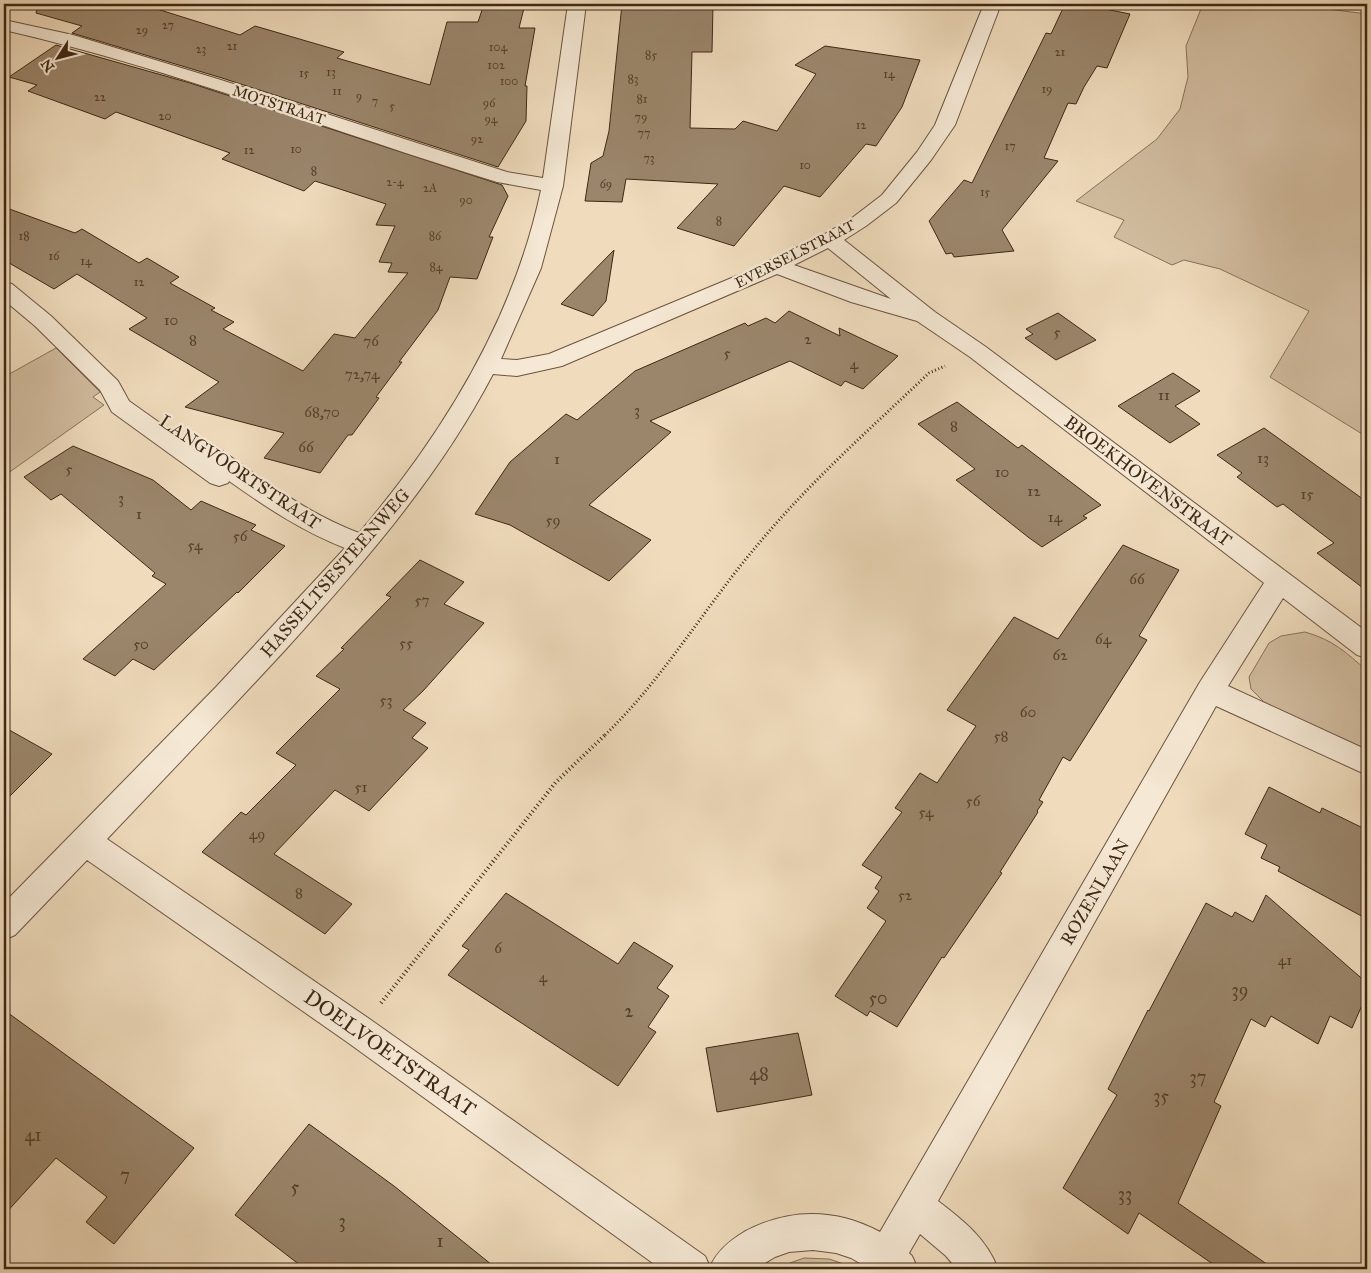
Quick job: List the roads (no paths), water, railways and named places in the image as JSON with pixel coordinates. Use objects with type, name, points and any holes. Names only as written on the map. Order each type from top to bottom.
[{"type":"street","name":"HASSELTSESTEENWEG","points":[[4,925],[194,729],[363,545],[432,456],[486,366],[513,311],[530,268],[553,186],[577,4]]},
{"type":"street","name":"EVERSELSTRAAT","points":[[486,366],[517,368],[554,361],[754,277],[830,239],[859,222],[888,199],[945,125],[993,4]]},
{"type":"street","name":"MOTSTRAAT","points":[[5,26],[76,42],[214,84],[504,178],[553,186]]},
{"type":"street","name":"BROEKHOVENSTRAAT","points":[[830,239],[927,317],[978,352],[1367,647]]},
{"type":"street","name":"BROEKHOVENSTRAAT","points":[[775,266],[859,297],[927,317]]},
{"type":"street","name":"LANGVOORTSTRAAT","points":[[4,289],[43,321],[110,386],[120,406],[219,477]]},
{"type":"street","name":"LANGVOORTSTRAAT","points":[[145,409],[278,503],[329,532],[363,545]]},
{"type":"street","name":"ROZENLAAN","points":[[728,1269],[736,1260],[763,1242],[793,1232],[825,1231],[849,1237],[858,1240],[893,1263],[915,1206],[1210,690],[1280,581]]},
{"type":"street","points":[[1210,690],[1367,763]]},
{"type":"street","name":"DOELVOETSTRAAT","points":[[85,841],[359,1031],[692,1269]]},
{"type":"street","points":[[915,1206],[946,1231],[974,1260],[979,1269]]}]
